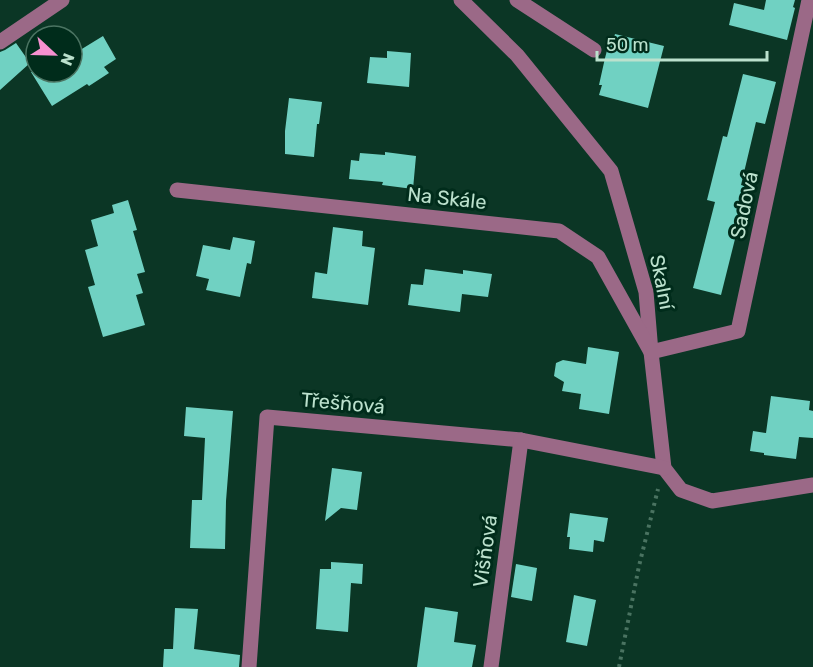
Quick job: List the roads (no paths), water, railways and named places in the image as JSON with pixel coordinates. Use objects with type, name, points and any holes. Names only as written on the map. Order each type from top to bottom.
[{"type":"street","points":[[0,42],[62,0]]},
{"type":"street","name":"Skalní","points":[[461,0],[517,55],[611,171],[646,292],[663,468]]},
{"type":"street","points":[[517,0],[594,50]]},
{"type":"street","name":"Sadová","points":[[651,352],[738,330],[809,0]]},
{"type":"street","name":"Na Skále","points":[[177,190],[559,231],[598,258],[651,352]]},
{"type":"street","name":"Třešňová","points":[[249,667],[267,417],[521,440],[663,468]]},
{"type":"street","name":"Višňová","points":[[491,667],[521,440]]},
{"type":"street","points":[[663,468],[681,490],[712,501],[813,485]]}]
